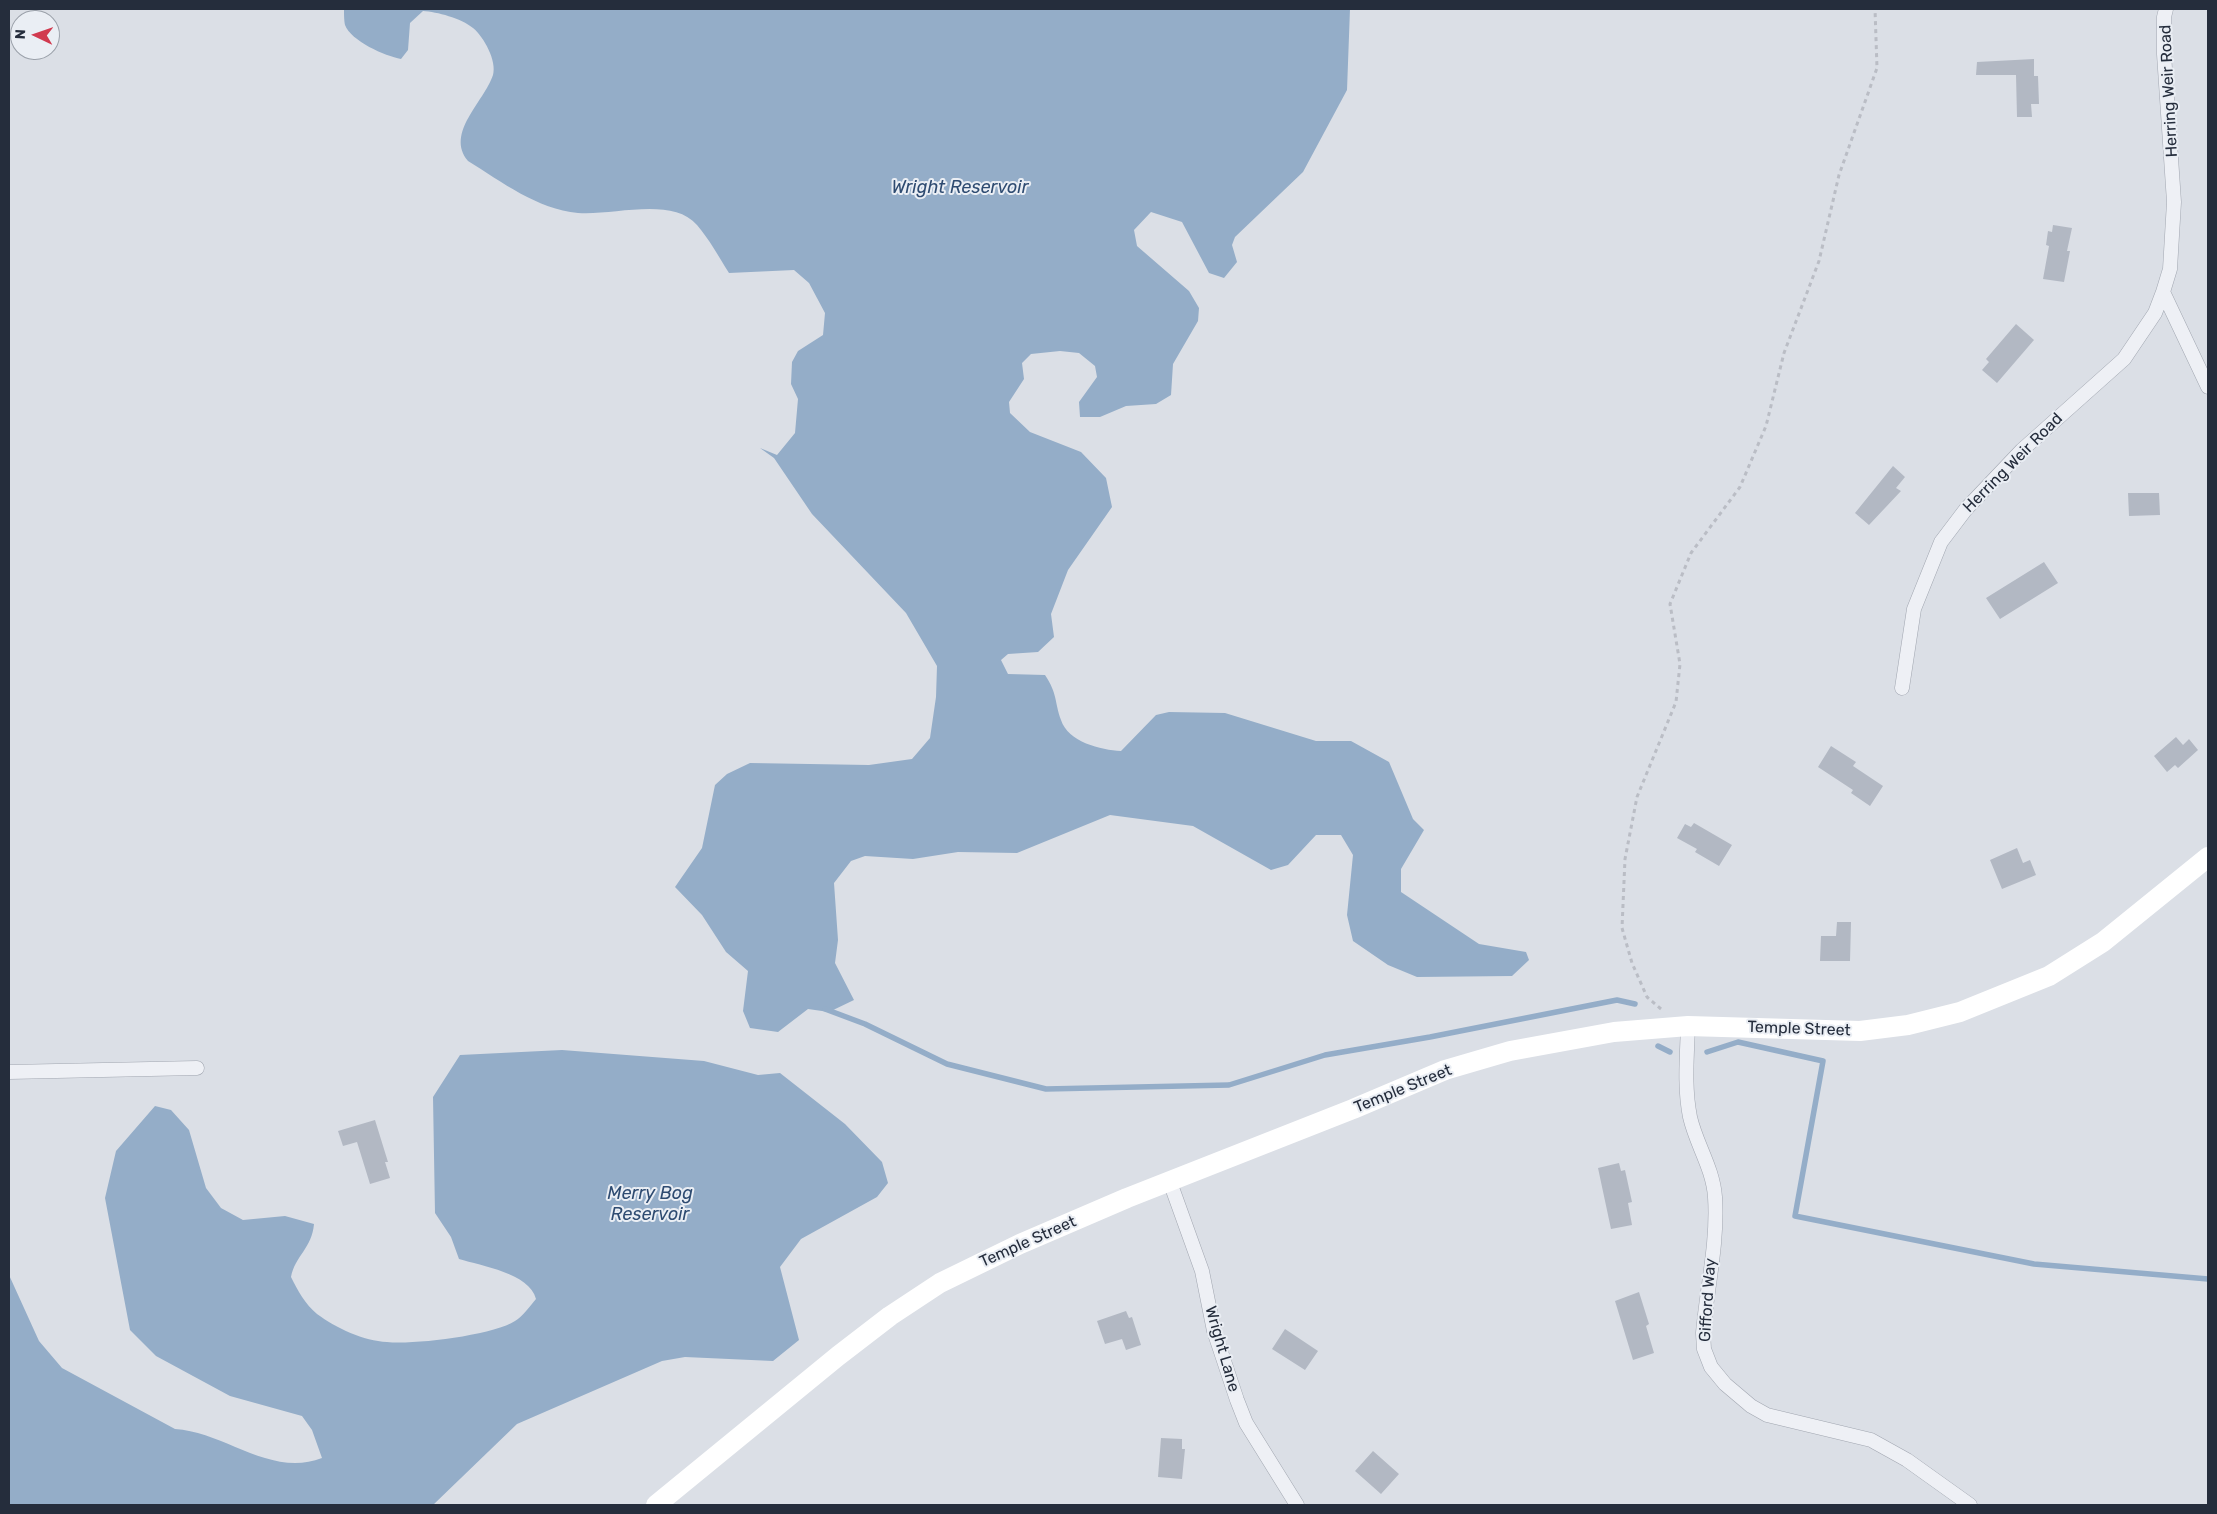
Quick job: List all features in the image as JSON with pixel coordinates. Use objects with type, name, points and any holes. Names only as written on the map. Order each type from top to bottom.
[{"type":"main road","name":"Temple Street","points":[[656,1505],[838,1356],[890,1316],[940,1283],[1020,1244],[1445,1070],[1510,1051],[1614,1032],[1688,1026],[1860,1031],[1908,1025],[1960,1012],[2050,976],[2103,942],[2208,857]]},
{"type":"street","name":"Herring Weir Road","points":[[1902,688],[1914,609],[1941,542],[1966,509],[2017,456],[2124,359],[2155,313],[2170,269],[2174,202],[2164,54],[2164,17],[2166,9]]},
{"type":"street","points":[[2163,292],[2208,387]]},
{"type":"street","name":"Gifford Way","points":[[1688,1026],[1687,1100],[1697,1141],[1707,1163],[1715,1197],[1715,1217],[1703,1333],[1704,1349],[1711,1367],[1737,1396],[1767,1416],[1871,1440],[1907,1460],[1970,1505]]},
{"type":"street","points":[[9,1072],[197,1068]]},
{"type":"street","name":"Wright Lane","points":[[1170,1182],[1202,1271],[1214,1331],[1246,1423],[1297,1505]]},
{"type":"path","points":[[1662,1009],[1647,997],[1632,963],[1622,928],[1625,859],[1637,796],[1676,702],[1680,664],[1670,604],[1691,553],[1740,487],[1766,426],[1784,353],[1819,261],[1839,176],[1877,68],[1875,9]]},
{"type":"water","name":"Wright Reservoir","points":[[344,9],[1350,9],[1347,90],[1303,172],[1235,237],[1232,245],[1237,262],[1224,278],[1209,273],[1182,222],[1151,212],[1134,230],[1137,246],[1189,291],[1199,308],[1198,321],[1173,364],[1171,395],[1156,404],[1126,406],[1100,417],[1080,417],[1079,402],[1097,377],[1095,366],[1079,353],[1060,351],[1031,354],[1022,363],[1024,379],[1009,402],[1010,413],[1030,432],[1081,452],[1106,478],[1112,507],[1068,570],[1051,614],[1054,637],[1038,652],[1008,654],[1001,660],[1008,674],[1045,675],[1054,693],[1065,728],[1078,739],[1095,747],[1121,751],[1156,715],[1169,712],[1225,713],[1316,741],[1351,741],[1389,762],[1413,819],[1424,830],[1401,869],[1401,892],[1479,944],[1526,952],[1529,960],[1512,976],[1417,977],[1388,965],[1353,941],[1347,915],[1353,855],[1341,835],[1316,835],[1288,865],[1271,870],[1193,826],[1110,815],[1017,853],[958,852],[913,859],[865,856],[851,861],[834,883],[838,940],[835,963],[854,1000],[829,1012],[808,1009],[778,1032],[750,1028],[743,1011],[748,971],[726,952],[702,915],[675,887],[702,848],[715,785],[727,774],[750,763],[869,765],[912,759],[930,738],[936,697],[937,666],[906,613],[812,514],[774,458],[760,448],[777,455],[795,433],[798,399],[791,384],[792,362],[798,351],[823,335],[825,313],[809,283],[794,270],[729,273],[701,230],[686,216],[673,211],[657,209],[592,213],[563,210],[548,206],[520,193],[468,161],[462,150],[463,129],[488,85],[494,69],[489,50],[477,32],[468,24],[456,18],[423,11],[410,23],[408,50],[401,59],[386,55],[354,37],[345,25]]},
{"type":"water","name":"Merry Bog Reservoir","points":[[562,1050],[704,1061],[758,1075],[780,1073],[845,1124],[882,1162],[888,1183],[877,1197],[801,1239],[780,1267],[799,1340],[773,1361],[685,1357],[662,1361],[517,1424],[433,1505],[9,1505],[9,1275],[39,1341],[62,1368],[175,1429],[194,1432],[266,1458],[285,1462],[303,1463],[322,1458],[312,1430],[302,1416],[230,1396],[156,1356],[130,1330],[105,1198],[116,1151],[155,1106],[171,1110],[189,1130],[206,1188],[221,1208],[243,1220],[285,1216],[314,1224],[307,1246],[296,1263],[291,1277],[305,1302],[317,1314],[350,1333],[378,1341],[399,1343],[453,1338],[505,1326],[518,1319],[536,1299],[532,1290],[515,1277],[492,1268],[459,1259],[451,1237],[435,1213],[433,1097],[460,1055]]},
{"type":"building","points":[[2034,59],[2034,76],[2038,76],[2039,104],[2031,104],[2032,117],[2017,117],[2016,75],[1976,75],[1977,62]]},
{"type":"building","points":[[2053,225],[2072,228],[2067,251],[2070,251],[2064,282],[2043,279],[2049,246],[2046,245],[2048,231],[2052,232]]},
{"type":"building","points":[[2016,324],[2034,340],[1997,383],[1982,370],[1989,362],[1986,359]]},
{"type":"building","points":[[1893,466],[1905,477],[1896,488],[1901,491],[1869,525],[1855,513]]},
{"type":"building","points":[[2128,493],[2159,493],[2160,515],[2129,516]]},
{"type":"building","points":[[2044,562],[2058,583],[2000,619],[1986,598]]},
{"type":"building","points":[[2176,737],[2183,745],[2189,739],[2198,750],[2178,768],[2175,765],[2167,772],[2154,756]]},
{"type":"building","points":[[1831,746],[1856,762],[1853,766],[1883,786],[1870,806],[1851,793],[1853,790],[1818,767]]},
{"type":"building","points":[[1694,823],[1732,845],[1719,866],[1695,852],[1697,849],[1677,838],[1685,824],[1691,827]]},
{"type":"building","points":[[2017,848],[2023,863],[2030,860],[2036,875],[2002,889],[1990,860]]},
{"type":"building","points":[[1837,922],[1851,922],[1850,961],[1820,961],[1821,936],[1836,936]]},
{"type":"building","points":[[375,1120],[388,1162],[385,1162],[390,1178],[370,1184],[357,1142],[343,1146],[338,1131]]},
{"type":"building","points":[[1619,1163],[1621,1171],[1625,1170],[1632,1202],[1628,1203],[1632,1225],[1611,1229],[1598,1168]]},
{"type":"building","points":[[1639,1292],[1649,1324],[1646,1326],[1654,1353],[1633,1360],[1615,1301]]},
{"type":"building","points":[[1126,1311],[1129,1318],[1132,1317],[1141,1345],[1126,1350],[1122,1339],[1105,1344],[1097,1321]]},
{"type":"building","points":[[1285,1329],[1318,1351],[1305,1370],[1272,1349]]},
{"type":"building","points":[[1161,1438],[1182,1439],[1182,1449],[1185,1449],[1182,1479],[1158,1477]]},
{"type":"building","points":[[1373,1451],[1399,1474],[1381,1494],[1355,1471]]},
{"type":"waterway","points":[[825,1009],[865,1024],[947,1064],[1046,1089],[1229,1085],[1325,1055],[1430,1037],[1617,1000],[1635,1004]]},
{"type":"waterway","points":[[1707,1052],[1738,1042],[1823,1061],[1795,1216],[2034,1264],[2208,1279]]},
{"type":"waterway","points":[[1658,1046],[1670,1052]]}]
